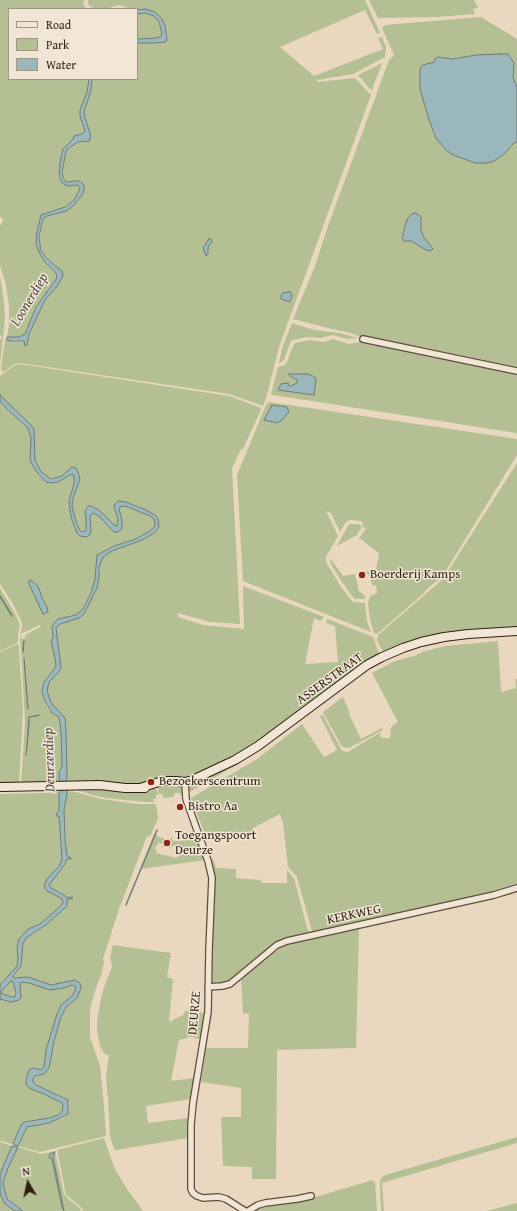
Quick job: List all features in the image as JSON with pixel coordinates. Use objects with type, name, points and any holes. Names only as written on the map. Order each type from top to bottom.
[{"type":"main road","name":"ASSERSTRAAT","points":[[0,787],[100,785],[140,788],[156,786],[170,781],[190,781],[235,760],[258,746],[367,665],[382,656],[432,639],[468,634],[517,631]]},
{"type":"street","points":[[363,339],[517,371]]},
{"type":"street","name":"DEURZE","points":[[185,782],[186,799],[208,862],[212,878],[208,1012],[191,1125],[192,1189],[196,1196],[203,1198],[219,1197],[226,1199],[245,1211]]},
{"type":"street","name":"KERKWEG","points":[[208,987],[230,984],[277,945],[287,941],[494,895],[517,888]]},
{"type":"street","points":[[248,1211],[265,1203],[311,1196]]},
{"type":"green space","points":[[0,0],[84,0],[83,4],[86,8],[8,8],[8,80],[89,80],[87,92],[80,110],[80,116],[85,131],[82,134],[74,136],[63,149],[60,163],[59,176],[62,183],[69,186],[77,185],[80,187],[79,191],[74,200],[65,207],[41,215],[37,232],[37,247],[45,262],[56,273],[57,278],[36,307],[25,334],[19,337],[7,338],[9,306],[6,285],[0,266],[0,225],[3,218],[0,217]]},
{"type":"green space","points":[[88,0],[365,0],[380,33],[377,34],[365,10],[280,47],[314,76],[383,49],[378,38],[382,37],[386,47],[385,57],[353,74],[317,80],[317,82],[355,78],[371,95],[279,347],[263,406],[229,394],[20,363],[14,364],[4,372],[2,371],[1,367],[5,339],[17,342],[24,342],[27,340],[45,300],[62,277],[62,271],[56,268],[43,252],[40,245],[40,235],[44,218],[63,212],[73,206],[82,194],[84,187],[82,183],[78,181],[66,182],[62,172],[67,149],[78,142],[89,141],[91,136],[84,112],[92,85],[92,80],[138,80],[138,43],[154,43],[166,33],[165,25],[161,18],[146,9],[138,10],[138,8],[128,8],[120,5],[111,8],[94,8],[88,4]]},
{"type":"green space","points":[[369,0],[474,0],[478,8],[473,9],[475,14],[437,17],[378,18]]},
{"type":"green space","points":[[145,13],[157,18],[162,33],[161,36],[156,38],[138,39],[138,14]]},
{"type":"green space","points":[[481,17],[517,39],[517,87],[513,78],[514,63],[508,54],[499,54],[476,55],[452,59],[438,57],[420,89],[436,138],[475,163],[504,154],[514,143],[517,142],[517,367],[427,348],[362,337],[293,319],[315,266],[328,226],[389,60],[394,55],[382,28],[385,25]],"holes":[[[408,218],[421,218],[421,229],[423,236],[431,246],[416,244],[403,233]]]},
{"type":"green space","points":[[382,63],[372,90],[358,75]]},
{"type":"green space","points":[[0,276],[5,318],[0,365],[0,340],[2,337],[0,335]]},
{"type":"green space","points":[[292,323],[314,330],[340,333],[358,338],[347,339],[333,335],[320,338],[306,337],[294,340],[291,341],[284,360],[279,363],[282,348]]},
{"type":"green space","points":[[333,339],[349,344],[365,341],[517,373],[517,433],[271,394],[278,367],[285,365],[295,343],[310,340],[324,342]],"holes":[[[289,374],[308,374],[313,395],[281,384],[291,386],[297,383],[297,380]]]},
{"type":"green space","points":[[20,364],[229,396],[261,408],[243,449],[241,449],[232,468],[240,624],[210,622],[178,613],[178,617],[203,625],[244,629],[243,586],[324,617],[321,621],[314,618],[305,664],[338,662],[335,626],[326,623],[327,619],[373,637],[379,654],[305,705],[306,708],[250,749],[190,779],[172,777],[144,785],[66,782],[67,766],[65,718],[52,704],[47,690],[49,682],[61,668],[56,627],[60,624],[79,618],[84,614],[96,590],[99,577],[99,567],[103,557],[108,553],[142,540],[154,533],[159,527],[156,516],[142,508],[126,502],[118,501],[114,507],[118,519],[117,526],[114,525],[100,511],[91,506],[87,506],[85,510],[86,530],[81,532],[73,514],[72,507],[73,498],[79,479],[72,467],[62,476],[53,478],[48,477],[41,472],[35,460],[34,429],[0,395],[0,376],[15,365]]},
{"type":"green space","points":[[0,401],[28,428],[31,438],[31,463],[46,482],[58,482],[69,475],[74,475],[74,484],[69,501],[72,520],[77,533],[90,532],[90,516],[93,513],[99,516],[114,532],[118,532],[121,530],[122,524],[119,509],[123,506],[150,516],[154,519],[155,523],[155,526],[151,530],[136,539],[114,546],[97,555],[95,579],[84,609],[76,615],[60,618],[52,626],[53,639],[51,641],[56,666],[45,680],[42,689],[43,698],[47,706],[52,714],[59,717],[60,721],[62,765],[59,772],[60,782],[21,784],[25,722],[20,635],[23,641],[24,652],[25,635],[41,626],[40,625],[21,634],[23,625],[13,604],[0,584]],"holes":[[[32,581],[36,584],[48,612],[44,613],[29,584]],[[23,657],[25,657],[28,712]],[[40,714],[29,718],[27,756],[25,756],[28,734],[28,716]]]},
{"type":"green space","points":[[269,402],[517,439],[517,455],[442,577],[377,634],[374,633],[368,604],[370,596],[377,593],[376,585],[373,586],[368,573],[365,572],[376,570],[379,553],[359,538],[366,529],[362,526],[363,522],[350,520],[346,522],[340,532],[331,513],[326,511],[338,536],[326,557],[326,562],[341,587],[353,602],[365,603],[367,621],[371,632],[243,581],[237,475],[266,405]]},
{"type":"green space","points":[[517,463],[517,628],[443,634],[425,637],[383,652],[377,640],[378,635],[443,579]]},
{"type":"green space","points":[[349,524],[358,524],[362,526],[357,535],[337,546]]},
{"type":"green space","points":[[330,558],[343,576],[355,574],[359,591],[365,596],[365,599],[355,599],[352,596],[331,564]]},
{"type":"green space","points":[[0,588],[16,615],[20,626],[17,643],[0,651]]},
{"type":"green space","points":[[498,641],[501,692],[516,688],[515,679],[517,679],[517,887],[285,940],[231,982],[215,985],[212,983],[210,980],[211,861],[213,859],[216,868],[236,869],[236,878],[261,880],[261,883],[287,883],[287,870],[294,878],[308,931],[312,931],[297,877],[288,867],[283,823],[280,814],[253,828],[253,832],[205,834],[191,798],[257,759],[302,724],[324,757],[337,750],[320,716],[323,715],[342,751],[348,752],[381,732],[381,738],[390,738],[391,727],[398,722],[372,673],[395,661],[414,656],[425,651],[446,646]]},
{"type":"green space","points":[[17,644],[19,645],[23,711],[19,784],[0,782],[0,652]]},
{"type":"green space","points":[[343,697],[361,739],[382,728],[383,730],[349,748],[342,747],[323,712]]},
{"type":"green space","points":[[239,760],[240,763],[188,793],[189,785],[192,783]]},
{"type":"green space","points":[[165,785],[180,785],[183,787],[183,794],[181,795],[180,793],[174,793],[174,797],[163,798],[163,794],[159,794],[158,788]]},
{"type":"green space","points":[[99,787],[156,788],[158,795],[156,795],[156,799],[153,799],[154,802],[144,802],[106,798],[74,789]]},
{"type":"green space","points":[[66,791],[76,792],[101,799],[137,804],[156,804],[158,818],[150,837],[147,836],[119,909],[103,959],[104,962],[101,976],[91,1005],[90,1037],[100,1066],[106,1136],[40,1152],[18,1146],[26,1129],[28,1126],[49,1123],[66,1116],[68,1114],[69,1106],[68,1100],[36,1085],[33,1082],[33,1079],[35,1076],[44,1074],[49,1068],[54,1041],[61,1017],[66,1007],[77,998],[81,988],[80,983],[75,980],[51,985],[27,977],[14,978],[13,976],[21,966],[23,943],[26,938],[47,924],[67,906],[67,900],[72,898],[67,898],[51,888],[49,885],[65,864],[67,859],[71,859],[67,856],[65,840],[64,810]]},
{"type":"green space","points":[[60,792],[59,811],[57,816],[59,816],[62,861],[59,868],[53,873],[47,891],[62,899],[63,903],[43,922],[28,929],[21,936],[18,943],[17,966],[0,985],[0,794]]},
{"type":"green space","points":[[154,834],[160,838],[164,838],[165,840],[164,847],[162,847],[163,844],[158,843],[155,849],[157,850],[156,853],[177,858],[178,855],[180,855],[179,848],[171,846],[170,849],[169,839],[172,837],[172,841],[190,840],[190,836],[197,836],[205,860],[141,869]]},
{"type":"green space","points":[[359,928],[356,1048],[277,1050],[276,1179],[252,1179],[252,1167],[223,1166],[221,1117],[241,1117],[241,1088],[201,1082],[206,1048],[248,1048],[249,1014],[243,1013],[241,979],[284,945]]},
{"type":"green space","points":[[113,945],[171,953],[167,977],[173,979],[169,1022],[183,1015],[185,1011],[205,1013],[201,1039],[194,1038],[193,1036],[179,1040],[171,1081],[194,1078],[191,1099],[146,1106],[148,1123],[189,1118],[188,1138],[116,1150],[113,1145],[110,1137],[106,1078],[109,1055],[104,1053],[100,1046],[97,1032],[97,1021],[104,987],[112,967],[110,957]]},
{"type":"green space","points":[[11,981],[13,982],[16,993],[15,997],[2,994],[1,992]]},
{"type":"green space","points":[[21,982],[50,990],[72,985],[76,988],[73,995],[61,1005],[57,1014],[46,1050],[44,1067],[41,1070],[34,1068],[29,1070],[26,1080],[26,1085],[31,1089],[62,1103],[62,1112],[49,1118],[26,1121],[21,1125],[13,1144],[0,1141],[0,999],[9,1002],[21,998]]},
{"type":"green space","points":[[517,1137],[517,1143],[382,1183],[384,1211],[381,1211],[380,1182],[381,1178],[385,1175]]},
{"type":"green space","points":[[104,1138],[114,1167],[123,1183],[143,1211],[83,1211],[80,1206],[66,1195],[57,1150]]},
{"type":"green space","points":[[0,1142],[12,1146],[0,1174]]},
{"type":"green space","points":[[18,1147],[41,1154],[55,1151],[64,1194],[69,1200],[79,1207],[81,1211],[64,1211],[62,1209],[63,1211],[23,1211],[7,1199],[3,1181]],"holes":[[[55,1152],[53,1157],[63,1207],[52,1158],[49,1158],[50,1154]]]},
{"type":"green space","points":[[373,1180],[375,1183],[377,1211],[253,1211],[266,1205],[305,1200]]},
{"type":"green space","points":[[0,1194],[4,1203],[15,1211],[0,1211]]},
{"type":"green space","points":[[517,1203],[517,1211],[487,1211]]},
{"type":"water","points":[[146,9],[155,12],[161,18],[165,25],[167,40],[165,42],[138,43],[138,39],[157,38],[162,34],[159,22],[154,16],[145,13],[138,14],[138,10]]},
{"type":"water","points":[[508,54],[514,63],[513,78],[517,87],[517,142],[494,161],[487,163],[475,163],[453,155],[445,149],[436,138],[429,120],[420,89],[420,69],[423,65],[434,62],[438,57],[452,59],[476,55]]},
{"type":"water","points":[[89,80],[92,80],[91,90],[84,112],[91,136],[89,141],[78,142],[67,149],[62,172],[65,181],[80,181],[84,185],[84,190],[73,206],[66,211],[47,216],[44,218],[42,223],[39,237],[41,250],[54,265],[62,271],[63,276],[45,300],[29,334],[27,345],[25,346],[24,341],[10,341],[7,340],[7,337],[19,337],[25,334],[36,307],[57,278],[56,273],[45,262],[40,254],[36,244],[37,232],[41,215],[65,207],[74,200],[79,191],[80,187],[77,185],[68,186],[62,183],[59,176],[60,163],[63,149],[74,136],[82,134],[85,131],[80,116],[80,110],[87,92]]},
{"type":"water","points":[[415,213],[421,218],[421,229],[423,236],[433,249],[430,251],[411,241],[404,241],[402,238],[408,218]]},
{"type":"water","points":[[209,239],[211,239],[212,242],[208,247],[208,254],[206,256],[203,247]]},
{"type":"water","points":[[290,292],[292,295],[290,302],[281,299],[283,293]]},
{"type":"water","points":[[289,374],[308,374],[315,377],[314,395],[278,390],[281,384],[288,383],[289,386],[291,386],[297,383],[297,380]]},
{"type":"water","points":[[0,395],[34,429],[35,460],[41,472],[51,479],[62,476],[72,467],[76,468],[80,479],[73,498],[72,507],[81,531],[84,532],[86,530],[85,511],[88,506],[100,511],[114,525],[117,526],[118,519],[114,507],[118,501],[126,502],[146,510],[156,516],[159,527],[154,533],[142,540],[112,551],[103,557],[99,567],[97,588],[84,614],[79,618],[60,624],[56,628],[61,668],[49,682],[47,690],[52,704],[65,718],[67,794],[64,810],[65,840],[67,856],[71,859],[67,859],[65,864],[49,885],[51,888],[67,898],[73,898],[67,900],[67,906],[47,924],[26,938],[23,943],[21,966],[13,976],[14,978],[27,977],[51,985],[75,980],[80,983],[81,988],[77,998],[66,1007],[61,1017],[54,1041],[49,1068],[44,1074],[35,1076],[33,1079],[33,1082],[36,1085],[68,1100],[68,1114],[49,1123],[27,1127],[18,1146],[13,1144],[21,1125],[24,1122],[49,1118],[62,1112],[62,1103],[31,1089],[26,1085],[26,1080],[29,1070],[34,1068],[41,1070],[44,1067],[46,1050],[57,1014],[61,1005],[73,995],[76,988],[72,985],[50,990],[21,982],[21,998],[19,1000],[11,1002],[0,999],[0,985],[17,966],[17,947],[19,939],[28,929],[40,924],[63,902],[61,898],[47,891],[44,886],[47,879],[60,865],[62,859],[59,816],[56,816],[59,811],[59,772],[62,765],[61,731],[59,717],[52,713],[44,699],[42,691],[44,682],[56,666],[51,641],[53,638],[52,627],[58,619],[76,615],[83,609],[91,593],[95,579],[97,555],[114,546],[136,539],[151,530],[155,524],[154,519],[150,516],[123,506],[119,509],[122,520],[121,530],[114,532],[99,516],[93,513],[90,516],[90,534],[87,537],[80,536],[77,533],[72,520],[69,501],[74,484],[74,475],[72,474],[58,482],[46,482],[36,471],[30,460],[31,438],[28,428],[0,401]],"holes":[[[11,981],[13,982],[16,993],[15,997],[2,994],[1,992]]]},
{"type":"water","points":[[272,405],[287,407],[289,412],[281,421],[277,423],[264,420]]},
{"type":"water","points":[[30,580],[38,586],[47,607],[48,612],[44,614],[28,583]]},
{"type":"water","points":[[12,1146],[18,1147],[3,1183],[7,1199],[23,1211],[15,1211],[5,1204],[0,1194],[0,1174]]},
{"type":"water","points":[[55,1152],[53,1157],[64,1211],[52,1159],[49,1158],[50,1154]]},
{"type":"waterway","points":[[0,596],[12,616]]},
{"type":"waterway","points":[[23,652],[24,640]]},
{"type":"waterway","points":[[24,658],[28,709]]},
{"type":"waterway","points":[[26,755],[29,717],[39,715]]},
{"type":"waterway","points":[[126,905],[157,830]]},
{"type":"place","name":"Boerderij Kamps","points":[[362,575]]},
{"type":"place","name":"Bezoekerscentrum","points":[[151,782]]},
{"type":"place","name":"Bistro Aa","points":[[180,807]]},
{"type":"place","name":"Toegangspoort Deurze","points":[[167,843]]},
{"type":"water label","name":"Loonerdiep","points":[[30,300]]},
{"type":"water label","name":"Deurzerdiep","points":[[50,760]]}]
